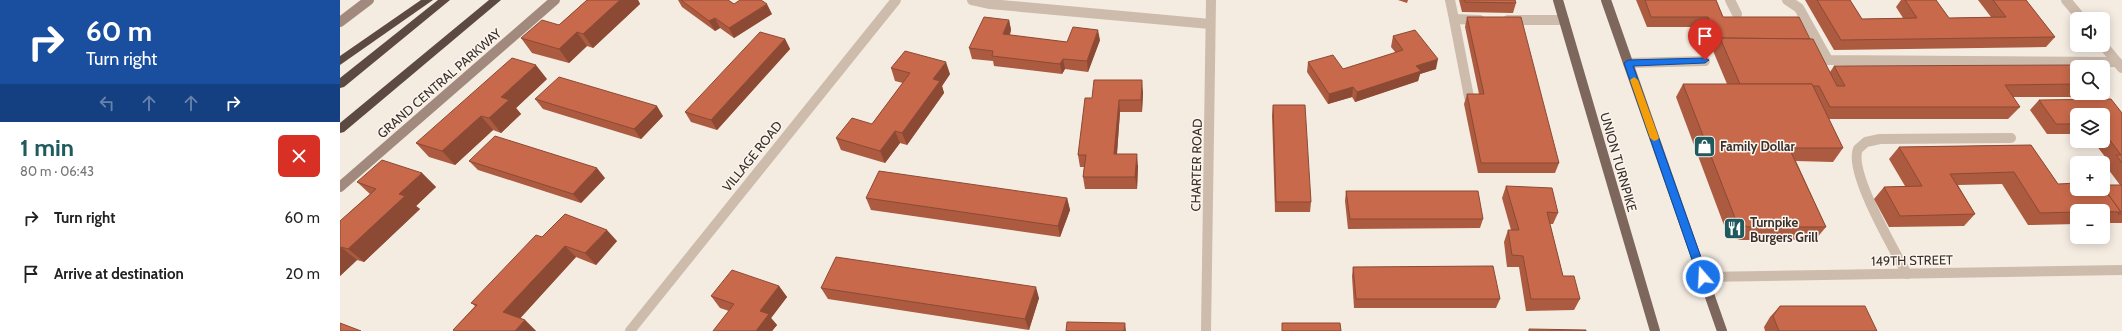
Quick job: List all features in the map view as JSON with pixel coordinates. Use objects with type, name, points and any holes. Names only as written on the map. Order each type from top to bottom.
[{"type":"highway","points":[[340,61],[428,0]]},
{"type":"highway","points":[[340,84],[445,0]]},
{"type":"highway","name":"GRAND CENTRAL PARKWAY","points":[[340,130],[496,0]]},
{"type":"main road","points":[[340,22],[369,0]]},
{"type":"main road","name":"GRAND CENTRAL PARKWAY","points":[[340,187],[555,0]]},
{"type":"main road","name":"UNION TURNPIKE","points":[[1558,0],[1655,331]]},
{"type":"main road","points":[[1606,0],[1722,331]]},
{"type":"street","name":"VILLAGE ROAD","points":[[630,331],[896,0]]},
{"type":"street","points":[[972,0],[990,4],[1210,24]]},
{"type":"street","name":"CHARTER ROAD","points":[[1206,331],[1211,0]]},
{"type":"street","points":[[1450,0],[1469,97]]},
{"type":"street","points":[[1730,0],[1737,14]]},
{"type":"street","points":[[1787,0],[1799,8],[1828,60],[2120,65]]},
{"type":"street","points":[[2066,0],[2076,12]]},
{"type":"street","points":[[1454,19],[1564,20]]},
{"type":"street","points":[[2109,52],[2120,65]]},
{"type":"street","points":[[1628,63],[1705,60]]},
{"type":"street","points":[[1907,274],[1861,180],[1857,158],[1860,146],[1866,142],[1880,139],[2011,138]]},
{"type":"street","name":"149TH STREET","points":[[1703,277],[2122,270]]},
{"type":"building","points":[[587,0],[620,0],[583,34],[577,32],[559,49],[521,38],[542,20],[559,25]]},
{"type":"building","points":[[681,0],[728,0],[734,4],[740,0],[761,0],[767,4],[729,28],[715,18],[709,21]]},
{"type":"building","points":[[1464,0],[1515,0],[1516,3],[1465,2]]},
{"type":"building","points":[[1645,0],[1716,0],[1723,17],[1799,17],[1810,39],[1720,38],[1719,41],[1708,17],[1651,17]]},
{"type":"building","points":[[1817,0],[1850,0],[1862,19],[1917,18],[1905,0],[1936,0],[1949,18],[2006,17],[1993,0],[2026,0],[2055,37],[1841,40]]},
{"type":"building","points":[[984,17],[1009,20],[1003,34],[1067,42],[1073,27],[1098,30],[1087,61],[1063,59],[1060,64],[992,56],[993,51],[969,48]]},
{"type":"building","points":[[1467,17],[1521,17],[1559,163],[1481,163],[1467,94],[1484,94]]},
{"type":"building","points":[[1415,30],[1438,59],[1416,66],[1421,71],[1357,92],[1353,87],[1329,94],[1308,62],[1333,55],[1343,69],[1403,50],[1393,36]]},
{"type":"building","points":[[760,32],[785,39],[711,120],[685,112]]},
{"type":"building","points":[[1720,38],[1813,39],[1837,86],[1845,86],[1834,66],[2070,65],[2070,84],[2005,85],[2020,107],[1830,107],[1819,86],[1812,86],[1812,84],[1740,84]]},
{"type":"building","points":[[905,51],[946,62],[933,79],[940,81],[902,133],[895,131],[880,151],[836,138],[852,118],[872,124],[910,73],[891,68]]},
{"type":"building","points":[[512,58],[536,65],[501,97],[509,100],[489,118],[481,116],[442,151],[416,143]]},
{"type":"building","points":[[559,77],[657,106],[634,129],[535,99]]},
{"type":"building","points":[[1094,80],[1142,80],[1141,100],[1119,100],[1114,154],[1137,154],[1135,177],[1083,177],[1086,155],[1078,155],[1085,98],[1092,98]]},
{"type":"building","points":[[1683,84],[1812,84],[1843,148],[1789,148],[1826,227],[1749,227],[1737,223]]},
{"type":"building","points":[[2039,100],[2110,100],[2122,113],[2122,163],[2116,155],[2121,155],[2110,140],[2110,108],[2070,108],[2070,124],[2056,124]]},
{"type":"building","points":[[1273,105],[1305,105],[1311,202],[1276,202]]},
{"type":"building","points":[[495,136],[597,168],[573,194],[469,161]]},
{"type":"building","points":[[2031,145],[2058,184],[2070,183],[2070,196],[2109,196],[2121,212],[2110,212],[2110,204],[2070,204],[2070,212],[2040,213],[2014,172],[1950,174],[1975,214],[1900,216],[1884,187],[1922,186],[1899,147]]},
{"type":"building","points":[[382,160],[422,173],[399,194],[405,196],[348,249],[340,248],[340,221],[376,189],[357,182]]},
{"type":"building","points":[[879,171],[1067,198],[1058,226],[866,198]]},
{"type":"building","points":[[2110,185],[2122,185],[2122,214],[2118,214],[2121,212],[2109,196]]},
{"type":"building","points":[[1506,186],[1552,188],[1558,213],[1547,212],[1563,276],[1574,276],[1580,299],[1531,299],[1523,256],[1512,255],[1508,230],[1519,230]]},
{"type":"building","points":[[1346,191],[1478,191],[1483,219],[1350,219]]},
{"type":"building","points":[[565,214],[607,230],[585,253],[565,246],[503,312],[525,320],[515,331],[453,330],[477,305],[471,303],[536,235],[542,237]]},
{"type":"building","points":[[836,257],[1036,287],[1025,319],[821,288]]},
{"type":"building","points":[[1493,266],[1500,299],[1356,299],[1353,267]]},
{"type":"building","points":[[732,270],[779,286],[760,311],[769,314],[756,331],[713,331],[734,304],[711,296]]},
{"type":"building","points":[[1780,306],[1865,306],[1877,331],[1779,331],[1773,316]]},
{"type":"building","points":[[1067,322],[1125,323],[1124,331],[1066,331]]},
{"type":"building","points":[[340,323],[361,331],[340,331]]},
{"type":"building","points":[[1282,323],[1340,323],[1341,331],[1282,331]]},
{"type":"building","points":[[1529,329],[1586,330],[1586,331],[1529,331]]},
{"type":"slow traffic","points":[[1634,80],[1654,138]]},
{"type":"place","name":"Family Dollar","points":[[1704,146]]},
{"type":"place","name":"Turnpike Burgers Grill","points":[[1734,229]]},
{"type":"route","points":[[1703,277],[1628,63],[1705,60]]}]
